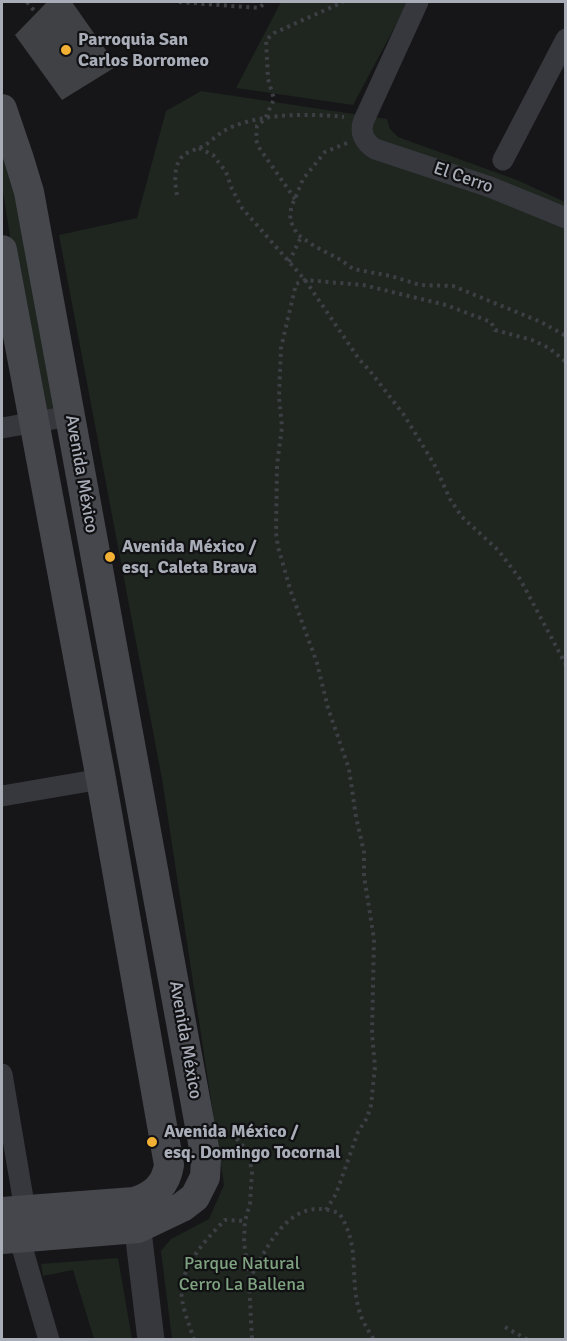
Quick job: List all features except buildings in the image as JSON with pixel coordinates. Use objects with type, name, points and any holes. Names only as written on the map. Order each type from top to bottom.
[{"type":"main road","name":"Avenida México","points":[[2,109],[29,192],[206,1159],[205,1177],[195,1197],[182,1207],[136,1215]]},
{"type":"main road","name":"Avenida México","points":[[2,250],[101,779],[168,1156],[168,1173],[160,1188],[136,1215]]},
{"type":"main road","points":[[12,1224],[136,1215]]},
{"type":"street","points":[[364,128],[418,2]]},
{"type":"street","points":[[503,160],[566,39]]},
{"type":"street","name":"El Cerro","points":[[364,128],[375,149],[490,187],[566,218]]},
{"type":"street","points":[[2,428],[70,416]]},
{"type":"street","points":[[2,796],[101,779]]},
{"type":"street","points":[[2,1074],[12,1224],[48,1340]]},
{"type":"street","points":[[136,1215],[152,1340]]},
{"type":"path","points":[[27,2],[36,13]]},
{"type":"path","points":[[179,2],[259,8],[266,2]]},
{"type":"path","points":[[295,199],[256,140],[257,126],[266,119],[274,99],[268,79],[266,40],[274,33],[343,2]]},
{"type":"path","points":[[177,195],[175,183],[178,163],[188,151],[199,148],[230,129],[266,119],[319,113],[364,128]]},
{"type":"path","points":[[364,128],[325,152],[307,173],[291,208],[290,220],[297,234],[353,269],[391,276],[420,285],[453,286],[541,322],[566,336]]},
{"type":"path","points":[[199,148],[213,156],[226,172],[242,208],[269,236],[305,280],[359,360],[404,415],[434,464],[450,499],[462,517],[498,550],[520,579],[566,665]]},
{"type":"path","points":[[289,263],[301,237]]},
{"type":"path","points":[[326,1210],[336,1194],[358,1132],[367,1118],[371,1105],[375,1067],[372,1034],[374,939],[364,876],[364,852],[349,769],[328,708],[317,663],[291,592],[276,534],[277,474],[282,427],[279,397],[281,348],[296,284],[305,280],[363,285],[446,305],[491,322],[495,330],[541,344],[566,362]]},
{"type":"path","points":[[200,1122],[211,1123],[231,1132],[248,1152],[252,1172],[244,1242],[249,1280],[252,1340]]},
{"type":"path","points":[[249,1280],[283,1226],[301,1212],[320,1208],[339,1213],[348,1227],[354,1249],[359,1309],[374,1340]]},
{"type":"path","points":[[194,1340],[182,1297],[187,1268],[206,1238],[225,1220],[245,1221]]},
{"type":"path","points":[[505,1327],[528,1340]]},
{"type":"green space","points":[[281,2],[408,2],[353,105],[236,88]]},
{"type":"green space","name":"Parque Natural Cerro La Ballena","points":[[201,91],[387,119],[390,129],[398,137],[517,180],[565,202],[565,1339],[172,1339],[161,1251],[171,1239],[209,1219],[224,1185],[162,779],[59,235],[137,218],[166,111]]},
{"type":"green space","points":[[2,134],[17,177],[58,409],[42,412],[29,355],[2,186]]},
{"type":"green space","points":[[118,1258],[132,1339],[94,1339],[73,1270],[43,1276],[41,1264]]},
{"type":"place","name":"Parroquia San Carlos Borromeo","points":[[66,50]]},
{"type":"place","name":"Avenida México / esq. Caleta Brava","points":[[110,557]]},
{"type":"place","name":"Avenida México / esq. Domingo Tocornal","points":[[152,1142]]}]
